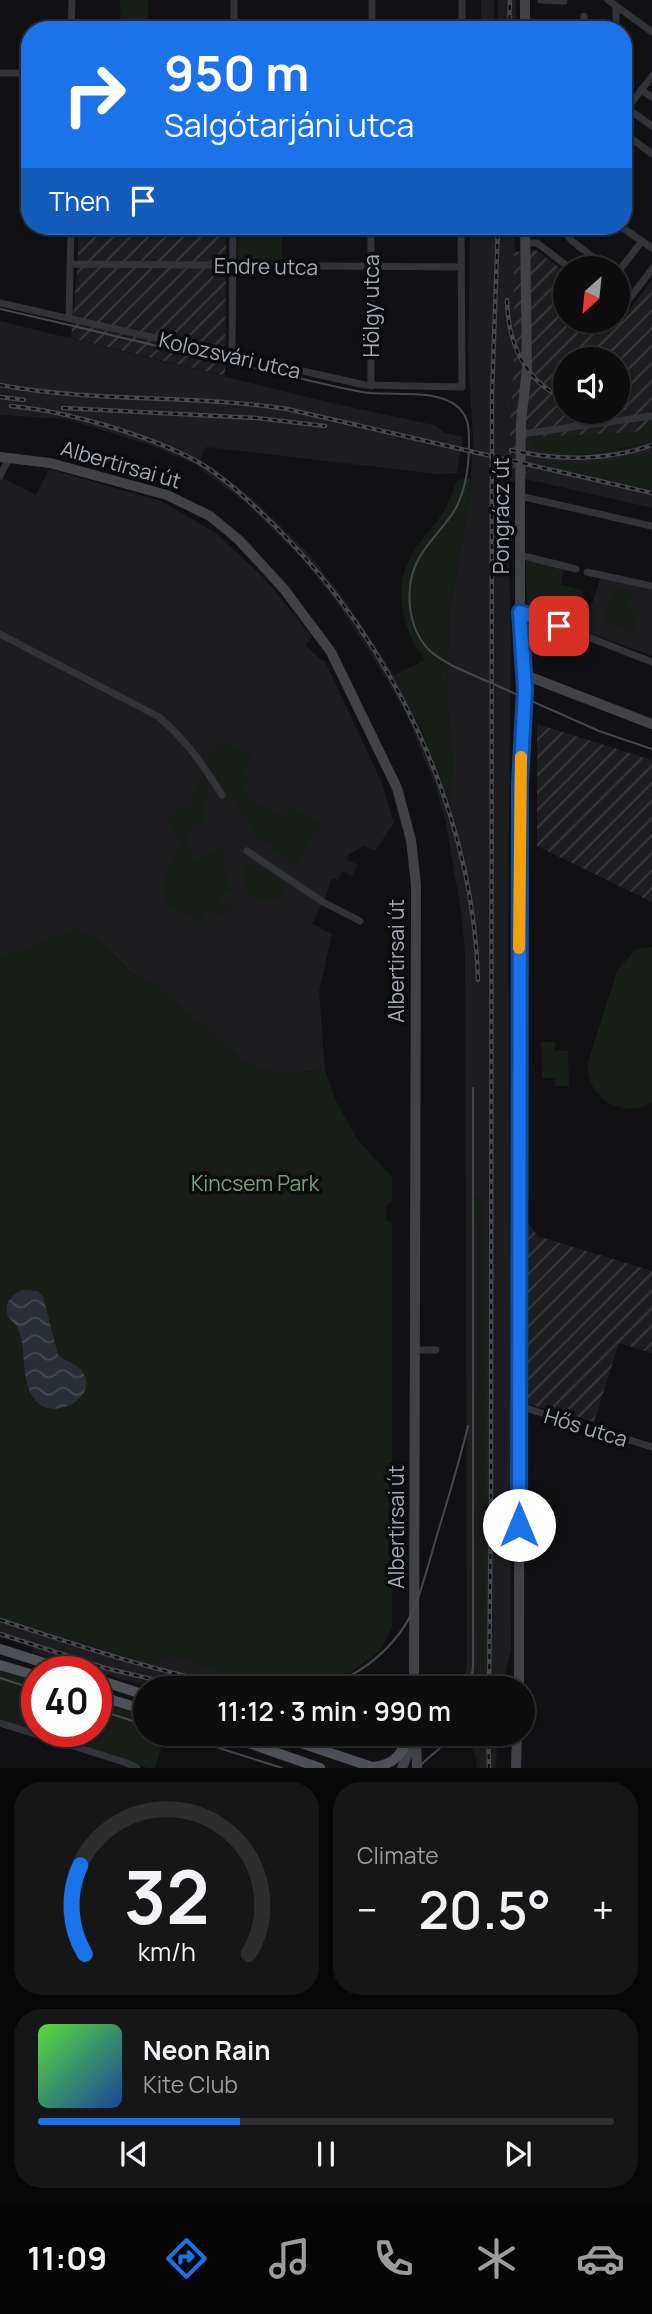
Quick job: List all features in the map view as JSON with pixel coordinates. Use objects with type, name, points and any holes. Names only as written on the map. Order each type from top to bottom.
[{"type":"main road","points":[[0,1649],[22,1656]]},
{"type":"main road","points":[[0,1664],[21,1671]]},
{"type":"main road","points":[[112,1684],[133,1691]]},
{"type":"main road","points":[[112,1700],[133,1706]]},
{"type":"main road","points":[[257,1746],[320,1768]]},
{"type":"main road","points":[[309,1746],[374,1768],[396,1759],[405,1746]]},
{"type":"street","points":[[71,21],[72,0]]},
{"type":"street","points":[[234,0],[234,21]]},
{"type":"street","points":[[372,0],[372,21]]},
{"type":"street","points":[[462,0],[462,21]]},
{"type":"street","points":[[525,0],[525,21]]},
{"type":"street","points":[[541,0],[564,1]]},
{"type":"street","points":[[613,2],[615,21]]},
{"type":"street","points":[[613,2],[652,32]]},
{"type":"street","points":[[584,16],[584,21]]},
{"type":"street","points":[[0,73],[21,73]]},
{"type":"street","points":[[632,102],[652,76]]},
{"type":"street","points":[[641,90],[652,97]]},
{"type":"street","points":[[632,111],[652,125]]},
{"type":"street","points":[[632,139],[652,154]]},
{"type":"street","points":[[632,234],[652,248]]},
{"type":"street","points":[[69,318],[71,235]]},
{"type":"street","points":[[232,356],[233,235]]},
{"type":"street","name":"Hölgy utca","points":[[371,235],[371,386]]},
{"type":"street","points":[[461,235],[461,267]]},
{"type":"street","name":"Pongrácz út","points":[[519,1676],[520,784],[525,675],[520,612],[520,496],[521,434],[527,369],[525,235]]},
{"type":"street","points":[[567,235],[591,256]]},
{"type":"street","points":[[630,256],[642,241]]},
{"type":"street","points":[[525,243],[537,243],[554,256]]},
{"type":"street","name":"Endre utca","points":[[71,264],[461,267]]},
{"type":"street","name":"Kolozsvári utca","points":[[0,303],[371,386],[462,387],[461,267]]},
{"type":"street","points":[[630,298],[652,269]]},
{"type":"street","points":[[521,434],[652,416]]},
{"type":"street","points":[[0,476],[5,458]]},
{"type":"street","name":"Albertirsai út","points":[[5,458],[50,463],[167,495],[192,506],[224,527],[284,589],[323,640],[391,774],[411,840],[415,885],[414,1676]]},
{"type":"street","points":[[520,496],[652,526]]},
{"type":"street","points":[[520,555],[576,569]]},
{"type":"street","points":[[587,572],[652,586]]},
{"type":"street","points":[[520,612],[559,626]]},
{"type":"street","points":[[571,631],[652,662]]},
{"type":"street","points":[[0,634],[159,718],[199,757],[222,795]]},
{"type":"street","points":[[525,675],[652,724]]},
{"type":"street","points":[[247,851],[323,902],[360,921]]},
{"type":"street","points":[[415,1350],[436,1350]]},
{"type":"street","name":"Hős utca","points":[[519,1406],[652,1447]]},
{"type":"street","points":[[0,1723],[136,1768]]},
{"type":"street","points":[[402,1768],[411,1746]]},
{"type":"street","points":[[414,1746],[417,1768]]},
{"type":"street","points":[[516,1768],[517,1746]]},
{"type":"shaded area","points":[[481,0],[494,0],[494,21],[481,21]]},
{"type":"shaded area","points":[[498,0],[516,0],[516,21],[498,21]]},
{"type":"shaded area","points":[[78,235],[226,235],[225,376],[71,338]]},
{"type":"shaded area","points":[[470,235],[515,235],[514,361],[507,482],[511,642],[508,914],[511,1648],[506,1676],[484,1676],[483,1198],[474,1197],[479,1238],[478,1662],[475,1676],[465,1676],[465,951],[446,823],[436,788],[407,716],[340,607],[303,560],[247,504],[196,465],[150,445],[66,419],[0,415],[0,321],[336,404],[434,425],[445,433],[463,437],[457,473],[437,474],[206,447],[200,459],[251,497],[309,554],[346,601],[410,705],[443,783],[449,813],[453,765],[447,701],[449,613],[470,498],[473,439],[468,355]]},
{"type":"shaded area","points":[[536,250],[553,263],[553,333],[630,333],[630,309],[652,280],[652,426],[635,432],[531,447],[526,449],[526,479],[507,482],[514,361],[514,252]]},
{"type":"shaded area","points":[[652,442],[652,454],[617,461],[584,466],[533,462],[652,490],[652,508],[526,479],[526,448],[586,455]]},
{"type":"shaded area","points":[[49,469],[161,501],[216,533],[263,577],[312,636],[306,646],[325,661],[382,783],[394,823],[375,851],[364,846],[349,854],[347,860],[358,865],[352,876],[342,871],[338,880],[332,878],[312,924],[332,934],[319,992],[325,1070],[275,1074],[245,1062],[147,979],[130,972],[97,938],[0,958],[0,477],[36,495]]},
{"type":"shaded area","points":[[600,578],[652,590],[652,656],[584,631]]},
{"type":"shaded area","points":[[537,724],[652,760],[652,902],[537,846]]},
{"type":"shaded area","points":[[528,1223],[538,1236],[652,1271],[652,1353],[619,1343],[594,1422],[528,1404]]},
{"type":"shaded area","points":[[0,1618],[148,1664],[173,1655],[236,1676],[133,1676],[133,1682],[112,1676],[112,1656],[45,1656],[32,1652],[33,1647],[0,1637]]},
{"type":"shaded area","points":[[484,1746],[497,1746],[496,1768],[484,1768]]},
{"type":"green space","points":[[120,0],[148,0],[148,21],[121,21]]},
{"type":"green space","points":[[238,235],[282,235],[282,260],[238,260]]},
{"type":"green space","points":[[652,426],[652,442],[586,455],[526,448],[531,446],[533,437],[635,432]]},
{"type":"green space","points":[[652,454],[652,490],[526,461],[584,466]]},
{"type":"green space","points":[[470,478],[470,499],[449,613],[447,701],[453,765],[450,817],[427,744],[394,675],[425,660],[411,637],[403,611],[401,597],[405,570],[414,551],[443,512],[457,480]]},
{"type":"green space","points":[[526,559],[564,568],[561,585],[583,590],[579,605],[557,599],[553,611],[563,615],[559,625],[527,613]]},
{"type":"green space","points":[[613,587],[632,592],[627,609],[638,612],[632,632],[603,621]]},
{"type":"green space","points":[[224,742],[252,755],[242,777],[247,780],[245,796],[285,818],[290,807],[321,822],[297,867],[289,859],[273,851],[271,844],[259,839],[206,760]]},
{"type":"green space","points":[[204,773],[213,792],[205,796],[204,821],[190,829],[188,836],[192,858],[198,860],[212,851],[222,850],[226,876],[232,891],[218,894],[219,903],[232,904],[224,919],[205,910],[200,921],[169,905],[163,890],[167,873],[183,841],[174,831],[169,818],[183,808],[189,808]]},
{"type":"green space","points":[[245,864],[267,871],[286,886],[280,899],[257,899],[248,892],[243,882]]},
{"type":"green space","name":"Kincsem Park","points":[[77,929],[97,938],[129,972],[147,979],[245,1062],[275,1074],[325,1070],[335,1099],[357,1139],[392,1177],[392,1201],[387,1205],[386,1219],[392,1224],[392,1627],[381,1650],[351,1672],[337,1676],[236,1676],[173,1655],[148,1664],[0,1618],[0,958]]},
{"type":"green space","points":[[652,947],[652,1103],[640,1108],[617,1107],[607,1102],[592,1086],[588,1062],[617,971],[633,952]]},
{"type":"green space","points":[[541,1042],[555,1042],[555,1051],[568,1051],[569,1086],[555,1086],[555,1078],[542,1078]]},
{"type":"green space","points":[[473,1197],[483,1197],[484,1676],[475,1676],[478,1662],[479,1238]]},
{"type":"green space","points":[[0,1670],[21,1677],[21,1729],[0,1722]]},
{"type":"green space","points":[[112,1706],[133,1712],[133,1746],[162,1746],[155,1768],[80,1747],[112,1747]]},
{"type":"green space","points":[[469,1746],[484,1746],[484,1768],[477,1768],[474,1752]]},
{"type":"water","points":[[23,1290],[37,1291],[43,1296],[58,1355],[79,1368],[86,1380],[81,1397],[63,1407],[53,1409],[43,1406],[30,1392],[20,1335],[7,1314],[7,1305],[11,1298]]},
{"type":"tram line","points":[[0,309],[350,390],[426,395],[450,401],[459,408],[468,424],[468,466],[458,504],[422,553],[411,582],[412,619],[422,641],[435,655],[455,667],[599,731],[652,749]]},
{"type":"tram line","points":[[472,1676],[473,1088]]},
{"type":"tram line","points":[[349,1676],[387,1648],[408,1621],[424,1580],[468,1426]]},
{"type":"tram line","points":[[0,1678],[21,1685]]},
{"type":"tram line","points":[[112,1714],[133,1721]]},
{"type":"tram line","points":[[213,1746],[282,1768]]},
{"type":"tram line","points":[[417,1768],[442,1746]]},
{"type":"railway","points":[[509,21],[510,0]]},
{"type":"railway","points":[[489,1676],[492,394],[498,235]]},
{"type":"railway","points":[[507,300],[511,331],[521,359],[539,382],[553,392]]},
{"type":"railway","points":[[0,385],[36,391],[215,401],[287,409],[652,493]]},
{"type":"railway","points":[[0,397],[24,400]]},
{"type":"railway","points":[[11,406],[57,413],[107,426],[156,443],[198,462],[248,500],[318,572],[356,623],[390,677],[419,734],[443,794],[461,855],[473,917],[478,980]]},
{"type":"railway","points":[[63,408],[257,418],[325,426]]},
{"type":"railway","points":[[511,450],[582,458],[617,454],[652,445]]},
{"type":"railway","points":[[0,1620],[92,1650],[186,1676]]},
{"type":"railway","points":[[0,1634],[105,1668],[139,1676]]},
{"type":"railway","points":[[488,1746],[489,1768]]},
{"type":"slow traffic","points":[[519,948],[521,757]]},
{"type":"route","points":[[519,1525],[520,784],[525,690],[520,612],[559,626]]}]
